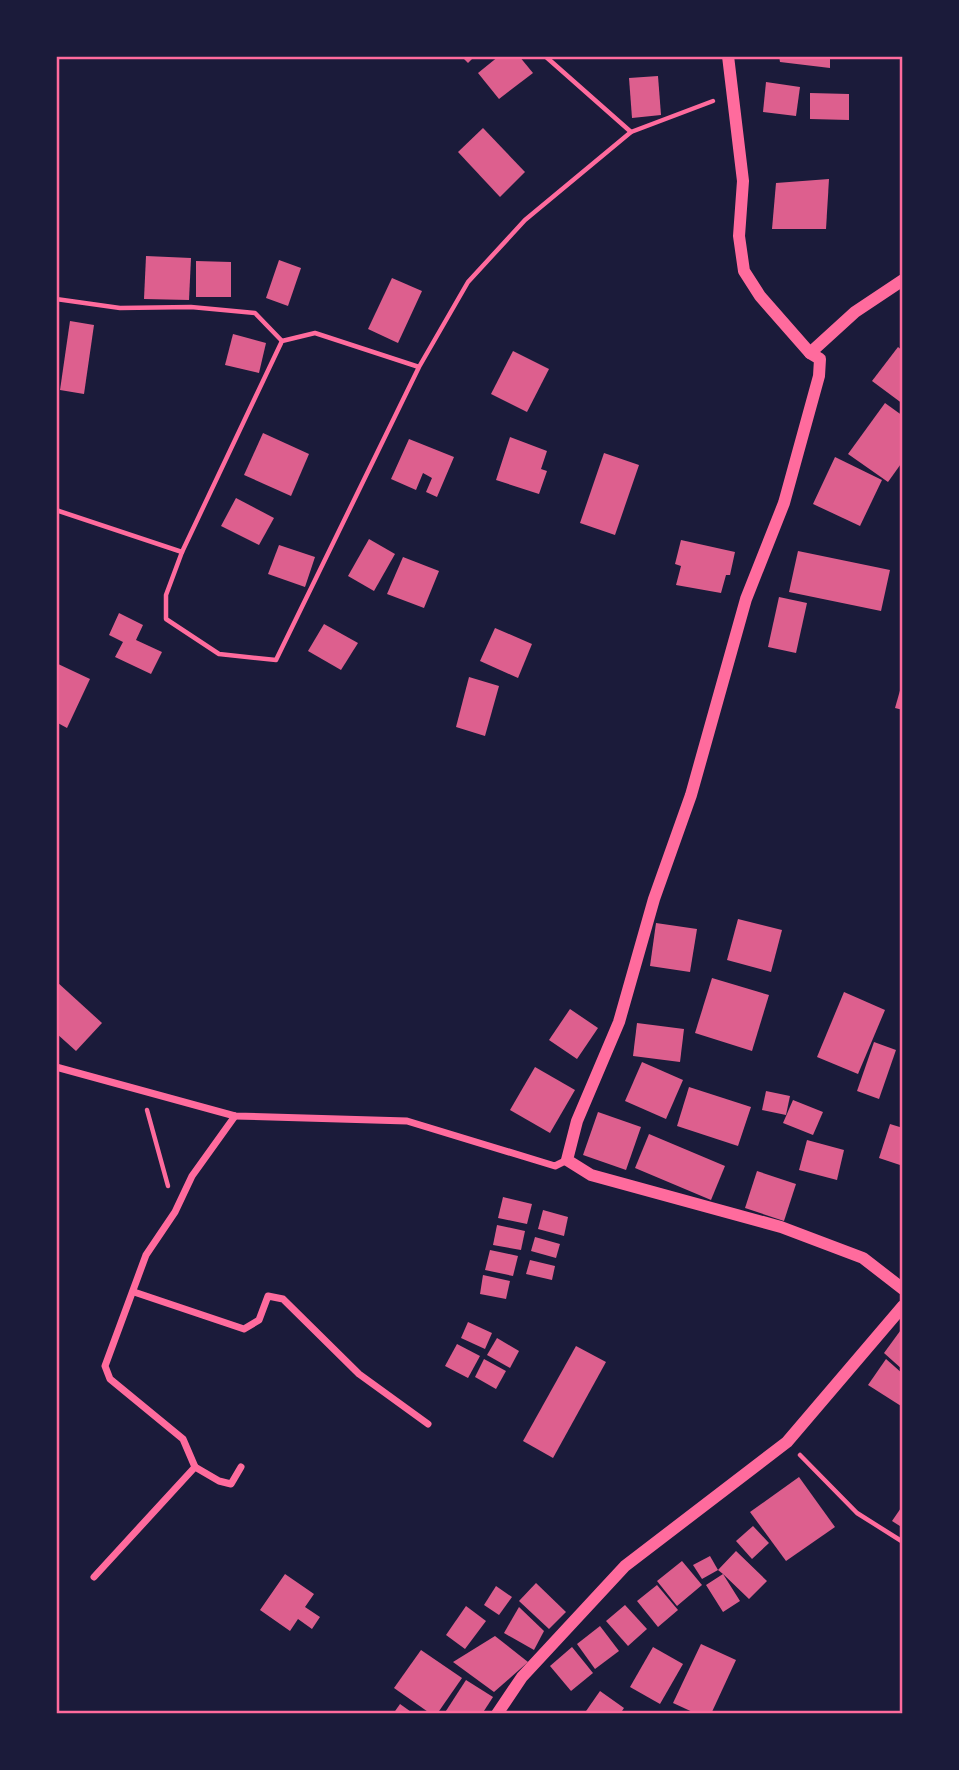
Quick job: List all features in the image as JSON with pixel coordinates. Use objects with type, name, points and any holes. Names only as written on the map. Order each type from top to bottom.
[{"type":"street","points":[[56,1067],[235,1116],[407,1121],[555,1166],[567,1160],[577,1121],[619,1022],[654,900],[691,795],[746,599],[784,503],[819,376],[820,359],[810,353],[760,296],[744,271],[739,236],[744,181],[730,95],[728,56]]},
{"type":"street","points":[[810,353],[855,312],[903,280]]},
{"type":"street","points":[[235,1116],[192,1176],[175,1212],[146,1255],[105,1366],[110,1379],[183,1438],[195,1467],[219,1481],[231,1484],[242,1467]]},
{"type":"street","points":[[567,1160],[590,1174],[781,1227],[863,1258],[903,1289]]},
{"type":"street","points":[[134,1292],[244,1329],[259,1320],[268,1296],[283,1300],[359,1374],[428,1424]]},
{"type":"street","points":[[497,1714],[522,1676],[625,1566],[787,1442],[903,1306]]},
{"type":"street","points":[[94,1577],[195,1467]]},
{"type":"path","points":[[546,56],[631,132]]},
{"type":"path","points":[[282,341],[181,552],[166,595],[166,619],[219,654],[276,660],[419,367],[468,282],[525,220],[631,132],[730,95]]},
{"type":"path","points":[[56,299],[120,308],[191,307],[255,313],[282,341]]},
{"type":"path","points":[[282,341],[315,333],[419,367]]},
{"type":"path","points":[[56,510],[181,552]]},
{"type":"path","points":[[149,1092],[147,1110],[175,1212]]},
{"type":"path","points":[[787,1442],[857,1513],[903,1542]]},
{"type":"building","points":[[461,56],[475,56],[468,63]]},
{"type":"building","points":[[499,56],[519,56],[533,73],[499,99],[478,73]]},
{"type":"building","points":[[779,56],[830,56],[830,68],[780,62]]},
{"type":"building","points":[[658,76],[661,115],[632,118],[629,78]]},
{"type":"building","points":[[766,82],[800,87],[796,116],[763,112]]},
{"type":"building","points":[[810,93],[849,94],[849,120],[810,119]]},
{"type":"building","points":[[483,128],[525,172],[500,197],[458,152]]},
{"type":"building","points":[[829,179],[826,229],[772,229],[776,183]]},
{"type":"building","points":[[146,256],[191,258],[189,300],[144,299]]},
{"type":"building","points":[[279,260],[301,268],[288,306],[266,298]]},
{"type":"building","points":[[196,261],[231,262],[231,297],[196,297]]},
{"type":"building","points":[[392,278],[422,291],[398,343],[368,329]]},
{"type":"building","points":[[70,321],[94,325],[84,394],[60,390]]},
{"type":"building","points":[[233,334],[266,343],[259,373],[225,365]]},
{"type":"building","points":[[898,347],[903,351],[903,404],[872,381]]},
{"type":"building","points":[[513,351],[549,369],[527,412],[491,394]]},
{"type":"building","points":[[885,403],[903,416],[903,461],[888,482],[848,454]]},
{"type":"building","points":[[263,433],[309,454],[291,496],[244,475]]},
{"type":"building","points":[[510,437],[547,451],[541,469],[547,471],[539,494],[496,480]]},
{"type":"building","points":[[409,439],[454,457],[437,497],[426,492],[432,478],[423,473],[416,490],[391,479]]},
{"type":"building","points":[[604,453],[639,465],[615,535],[580,523]]},
{"type":"building","points":[[835,457],[882,480],[860,526],[813,504]]},
{"type":"building","points":[[236,498],[274,518],[259,545],[221,526]]},
{"type":"building","points":[[369,539],[395,554],[374,591],[348,576]]},
{"type":"building","points":[[681,540],[735,552],[730,575],[726,575],[721,593],[676,585],[681,566],[675,564]]},
{"type":"building","points":[[279,545],[315,557],[305,587],[268,574]]},
{"type":"building","points":[[798,551],[890,570],[881,611],[789,592]]},
{"type":"building","points":[[403,557],[439,571],[424,608],[387,594]]},
{"type":"building","points":[[779,597],[807,603],[796,653],[768,647]]},
{"type":"building","points":[[119,613],[143,625],[136,640],[162,652],[151,674],[115,657],[123,642],[109,635]]},
{"type":"building","points":[[324,624],[358,643],[341,670],[308,651]]},
{"type":"building","points":[[495,628],[532,644],[518,678],[480,661]]},
{"type":"building","points":[[56,663],[90,679],[67,728],[56,722]]},
{"type":"building","points":[[469,677],[499,686],[485,736],[456,727]]},
{"type":"building","points":[[903,680],[903,710],[895,708]]},
{"type":"building","points":[[738,919],[782,930],[771,972],[727,960]]},
{"type":"building","points":[[656,923],[697,929],[690,972],[650,966]]},
{"type":"building","points":[[712,978],[769,995],[752,1051],[695,1033]]},
{"type":"building","points":[[57,982],[102,1023],[76,1051],[56,1033]]},
{"type":"building","points":[[844,992],[885,1010],[858,1074],[817,1057]]},
{"type":"building","points":[[570,1009],[598,1028],[577,1059],[549,1040]]},
{"type":"building","points":[[637,1023],[684,1029],[680,1062],[633,1056]]},
{"type":"building","points":[[874,1042],[896,1050],[879,1099],[857,1091]]},
{"type":"building","points":[[642,1062],[683,1080],[666,1119],[625,1101]]},
{"type":"building","points":[[535,1067],[575,1090],[550,1133],[510,1110]]},
{"type":"building","points":[[689,1087],[751,1107],[738,1146],[677,1126]]},
{"type":"building","points":[[766,1091],[790,1096],[786,1115],[762,1110]]},
{"type":"building","points":[[793,1100],[823,1112],[813,1135],[783,1123]]},
{"type":"building","points":[[598,1112],[641,1127],[626,1170],[583,1155]]},
{"type":"building","points":[[890,1124],[903,1128],[903,1166],[879,1158]]},
{"type":"building","points":[[649,1134],[725,1166],[711,1200],[635,1168]]},
{"type":"building","points":[[807,1140],[844,1150],[837,1180],[799,1170]]},
{"type":"building","points":[[757,1171],[796,1184],[784,1221],[745,1208]]},
{"type":"building","points":[[503,1197],[532,1204],[527,1224],[498,1218]]},
{"type":"building","points":[[543,1210],[568,1217],[564,1236],[538,1229]]},
{"type":"building","points":[[497,1225],[525,1231],[521,1250],[493,1245]]},
{"type":"building","points":[[535,1237],[560,1244],[556,1258],[531,1251]]},
{"type":"building","points":[[490,1250],[518,1256],[513,1276],[485,1270]]},
{"type":"building","points":[[530,1260],[555,1266],[552,1280],[526,1274]]},
{"type":"building","points":[[483,1275],[510,1281],[506,1299],[480,1294]]},
{"type":"building","points":[[468,1322],[492,1333],[485,1349],[461,1338]]},
{"type":"building","points":[[903,1327],[903,1370],[884,1353]]},
{"type":"building","points":[[497,1338],[519,1351],[510,1368],[487,1355]]},
{"type":"building","points":[[457,1344],[480,1356],[468,1378],[445,1366]]},
{"type":"building","points":[[576,1346],[606,1362],[553,1458],[523,1441]]},
{"type":"building","points":[[484,1359],[506,1371],[496,1389],[475,1377]]},
{"type":"building","points":[[886,1359],[903,1374],[901,1406],[868,1385]]},
{"type":"building","points":[[799,1477],[835,1527],[786,1561],[750,1512]]},
{"type":"building","points":[[903,1505],[903,1528],[892,1521]]},
{"type":"building","points":[[753,1526],[769,1543],[752,1559],[736,1541]]},
{"type":"building","points":[[736,1551],[767,1581],[749,1599],[718,1570]]},
{"type":"building","points":[[710,1556],[718,1570],[702,1579],[693,1565]]},
{"type":"building","points":[[682,1561],[702,1585],[677,1606],[657,1581]]},
{"type":"building","points":[[285,1574],[314,1594],[305,1607],[320,1617],[312,1629],[298,1619],[290,1631],[260,1610]]},
{"type":"building","points":[[723,1574],[740,1601],[723,1612],[706,1585]]},
{"type":"building","points":[[536,1583],[566,1612],[549,1629],[519,1601]]},
{"type":"building","points":[[657,1585],[678,1610],[658,1627],[637,1601]]},
{"type":"building","points":[[496,1586],[512,1597],[499,1615],[484,1605]]},
{"type":"building","points":[[625,1605],[647,1629],[628,1646],[606,1621]]},
{"type":"building","points":[[466,1606],[486,1621],[465,1649],[446,1635]]},
{"type":"building","points":[[519,1607],[544,1631],[534,1650],[504,1633]]},
{"type":"building","points":[[600,1626],[619,1651],[595,1669],[577,1644]]},
{"type":"building","points":[[495,1636],[528,1662],[494,1692],[453,1662]]},
{"type":"building","points":[[701,1644],[736,1660],[711,1714],[697,1714],[673,1703]]},
{"type":"building","points":[[572,1647],[593,1673],[571,1691],[550,1666]]},
{"type":"building","points":[[653,1647],[683,1664],[660,1704],[630,1687]]},
{"type":"building","points":[[421,1650],[462,1678],[437,1714],[431,1714],[394,1688]]},
{"type":"building","points":[[466,1680],[493,1697],[482,1714],[444,1714]]},
{"type":"building","points":[[600,1691],[624,1708],[620,1714],[584,1714]]},
{"type":"building","points":[[400,1704],[414,1714],[393,1714]]}]
